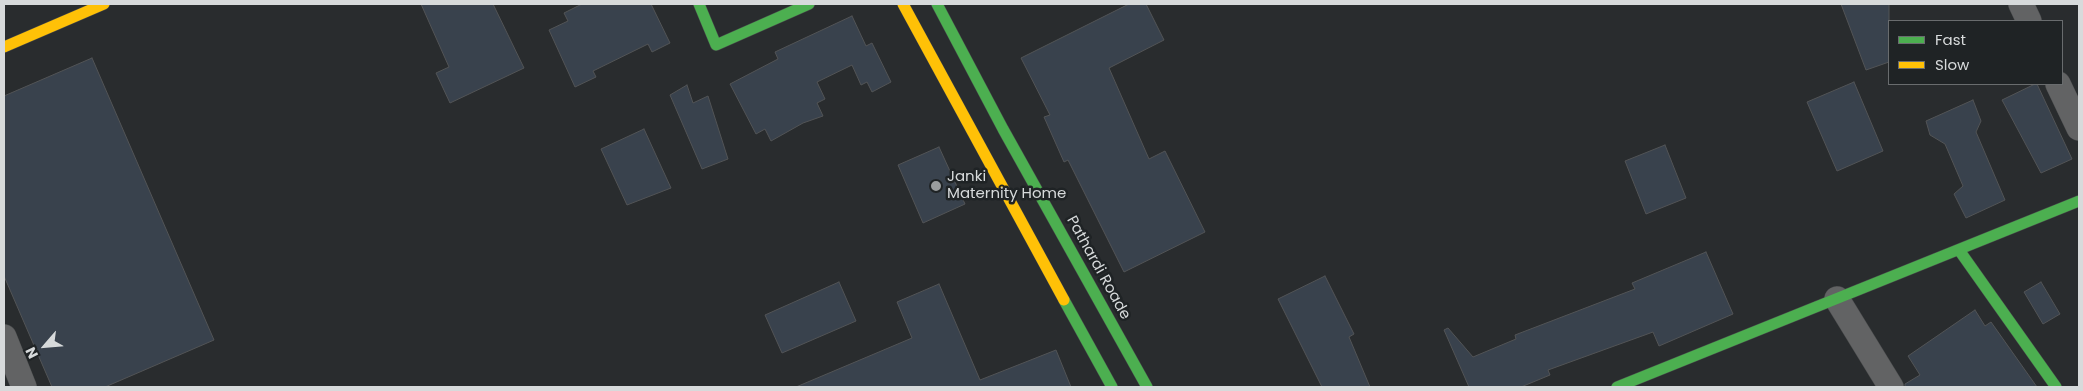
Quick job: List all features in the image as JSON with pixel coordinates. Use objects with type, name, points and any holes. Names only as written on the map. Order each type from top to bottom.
[{"type":"street","points":[[4,47],[104,4]]},
{"type":"street","points":[[698,4],[716,45],[809,4]]},
{"type":"street","points":[[903,4],[1112,387]]},
{"type":"street","name":"Pathardi Roade","points":[[938,4],[1004,129],[1147,387]]},
{"type":"street","points":[[2021,4],[2029,20]]},
{"type":"street","points":[[2058,85],[2079,128]]},
{"type":"street","points":[[1630,385],[1837,298],[2079,201]]},
{"type":"street","points":[[1959,250],[2056,387]]},
{"type":"street","points":[[1837,298],[1891,387]]},
{"type":"street","points":[[4,337],[24,387]]},
{"type":"building","points":[[421,4],[493,4],[524,68],[450,103],[436,73],[449,67]]},
{"type":"building","points":[[582,4],[651,4],[670,43],[652,52],[648,44],[593,71],[596,77],[575,87],[549,30],[568,21],[564,13]]},
{"type":"building","points":[[1129,4],[1146,4],[1164,40],[1109,68],[1149,159],[1165,151],[1205,232],[1124,272],[1068,160],[1064,162],[1044,117],[1050,115],[1021,58]]},
{"type":"building","points":[[1841,4],[1889,4],[1888,62],[1866,70]]},
{"type":"building","points":[[852,16],[866,46],[872,43],[891,82],[872,92],[867,82],[861,85],[852,65],[817,82],[825,99],[817,103],[823,116],[803,123],[771,141],[765,129],[756,134],[730,84],[778,59],[775,52]]},
{"type":"building","points":[[92,58],[214,340],[105,387],[52,387],[4,276],[4,96]]},
{"type":"building","points":[[1854,82],[1883,151],[1837,171],[1807,102]]},
{"type":"building","points":[[687,85],[693,103],[708,96],[728,159],[702,169],[670,95]]},
{"type":"building","points":[[2033,85],[2037,85],[2072,159],[2041,173],[2002,100]]},
{"type":"building","points":[[1973,100],[1981,121],[1976,132],[2005,200],[1966,218],[1954,194],[1963,186],[1945,144],[1930,135],[1926,121]]},
{"type":"building","points":[[644,129],[671,188],[627,205],[601,149]]},
{"type":"building","points":[[1665,145],[1686,198],[1646,214],[1625,161]]},
{"type":"building","points":[[939,147],[965,204],[923,223],[898,165]]},
{"type":"building","points":[[1706,252],[1733,314],[1659,346],[1653,332],[1548,370],[1550,375],[1521,387],[1469,387],[1444,330],[1448,328],[1473,357],[1516,339],[1515,335],[1635,289],[1632,283]]},
{"type":"building","points":[[1325,276],[1354,334],[1349,337],[1370,387],[1322,387],[1278,299]]},
{"type":"building","points":[[839,282],[856,321],[782,353],[765,315]]},
{"type":"building","points":[[2041,282],[2060,314],[2043,324],[2024,292]]},
{"type":"building","points":[[939,284],[980,380],[1056,350],[1071,387],[796,387],[912,338],[897,302]]},
{"type":"building","points":[[1975,310],[1985,326],[1991,322],[2037,387],[1905,387],[1905,384],[1920,375],[1908,356]]},
{"type":"traffic: fast","points":[[699,4],[716,45],[809,4]]},
{"type":"traffic: fast","points":[[937,4],[1003,129],[1147,387]]},
{"type":"traffic: fast","points":[[1617,387],[2079,201]]},
{"type":"traffic: fast","points":[[1959,250],[2056,387]]},
{"type":"traffic: fast","points":[[1064,300],[1112,387]]},
{"type":"traffic: slow","points":[[4,47],[104,4]]},
{"type":"traffic: slow","points":[[903,4],[1064,300]]},
{"type":"place","name":"Janki Maternity Home","points":[[936,186]]}]
